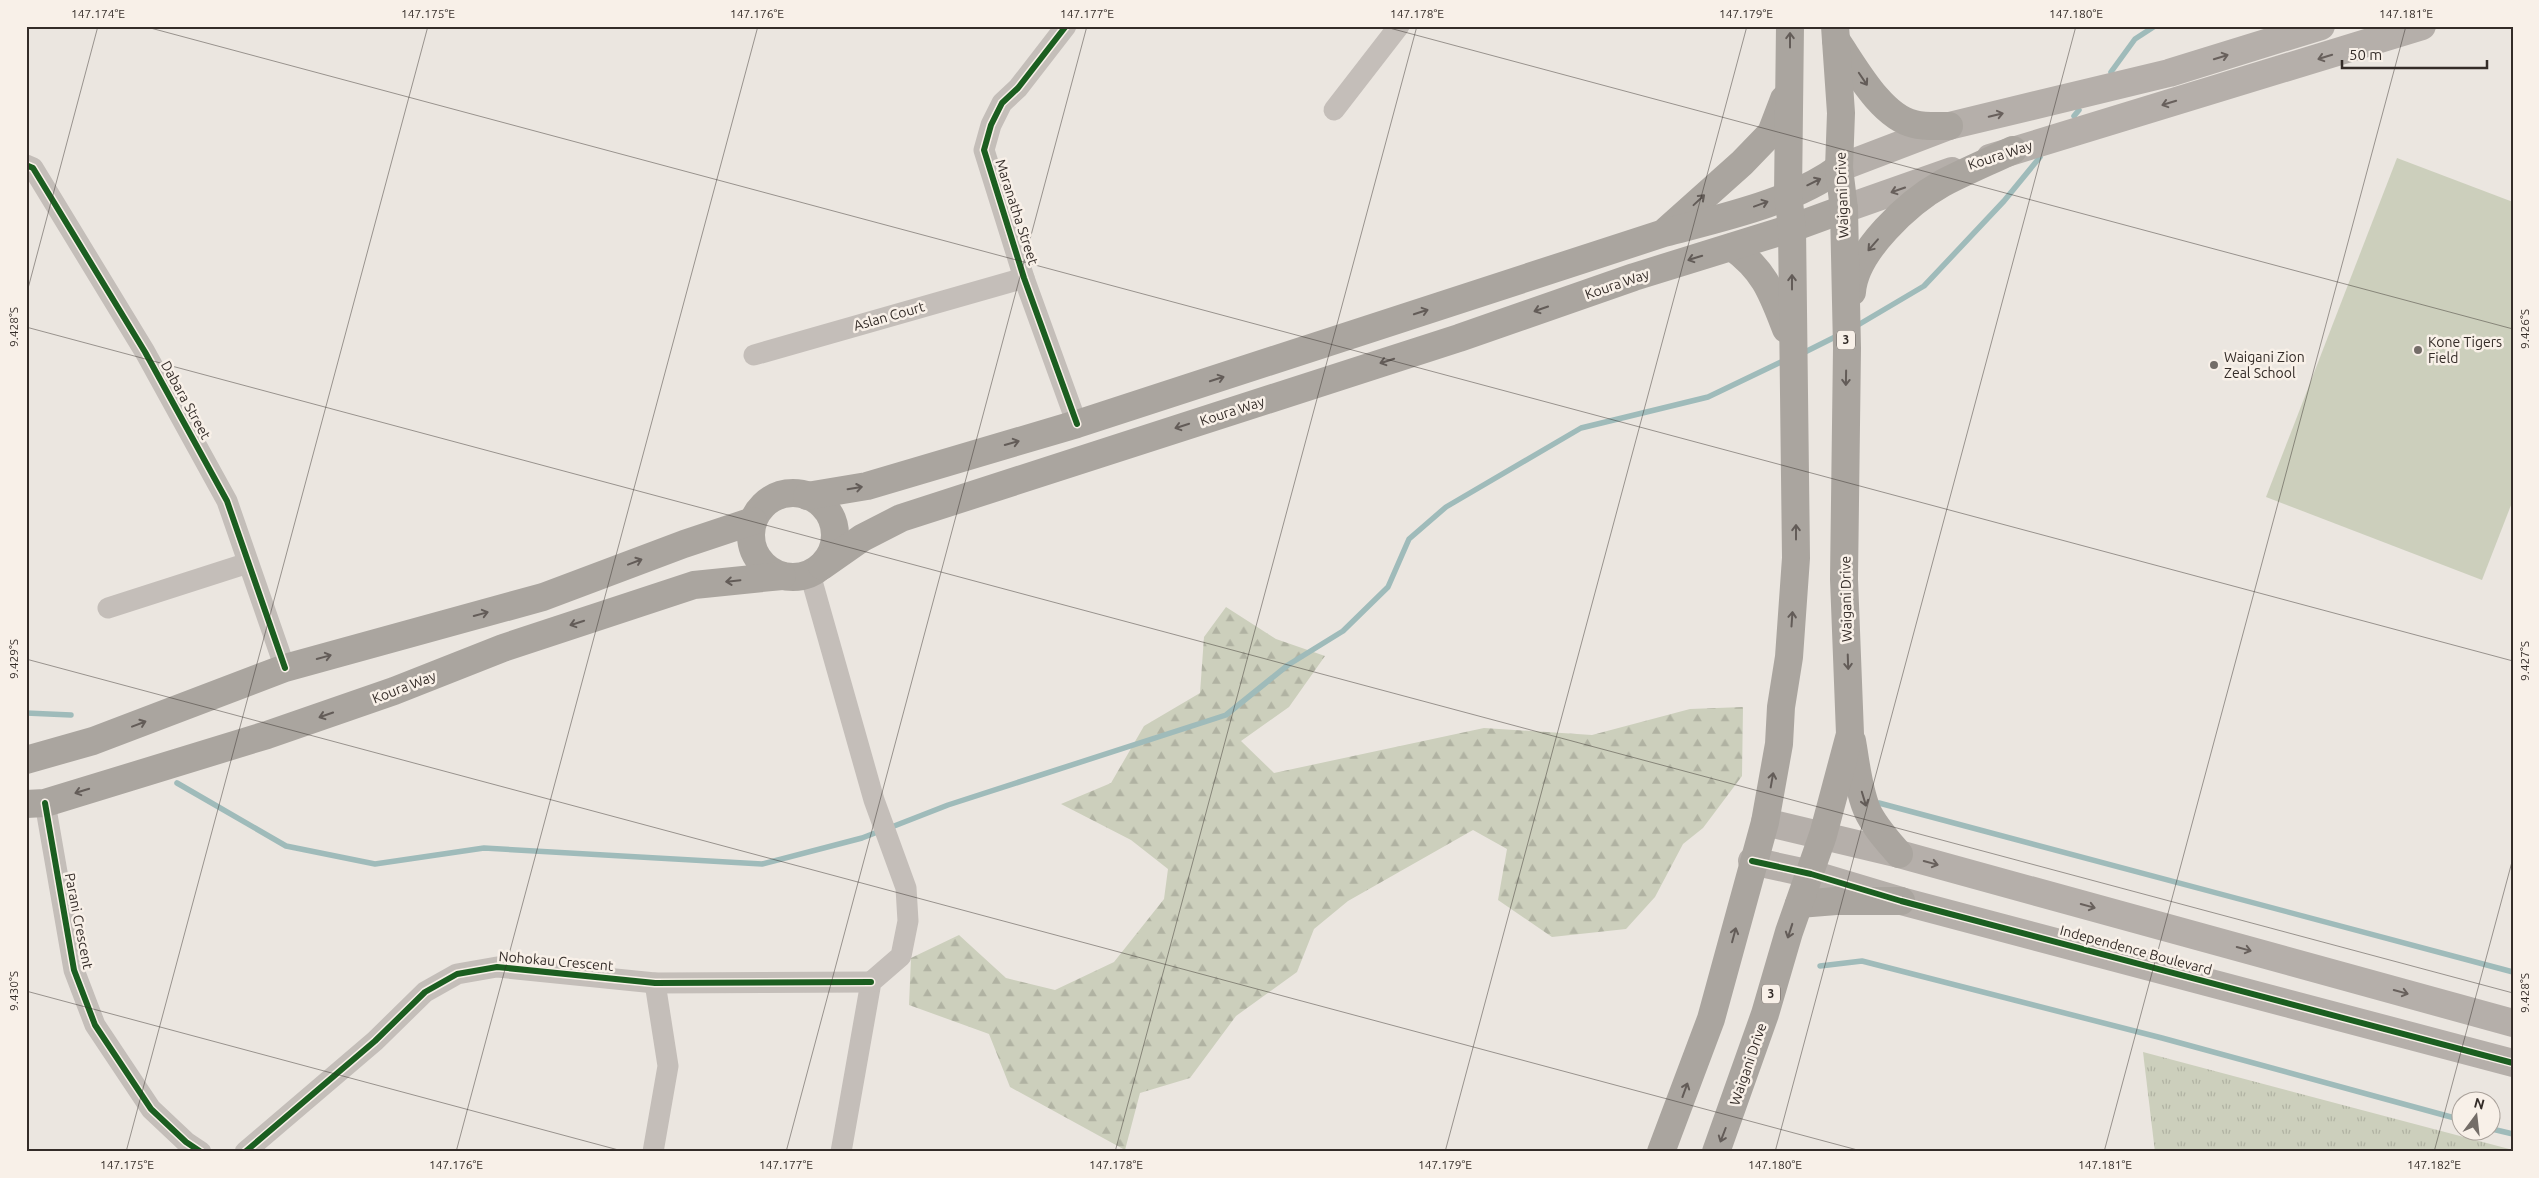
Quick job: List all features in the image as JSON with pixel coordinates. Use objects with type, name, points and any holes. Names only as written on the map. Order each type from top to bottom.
[{"type":"highway","points":[[1661,1152],[1711,1019],[1752,861],[1765,822],[1779,744],[1795,581],[1792,228],[1788,194],[1790,26]]},
{"type":"highway","points":[[1835,33],[1868,88],[1900,119],[1913,124],[1949,126]]},
{"type":"highway","name":"Waigani Drive","points":[[1716,1152],[1766,1014],[1799,904],[1811,874],[1850,734],[1844,579],[1847,348],[1844,209],[1839,168],[1842,113],[1835,33]]},
{"type":"highway","points":[[1664,233],[1742,163],[1770,133],[1779,115],[1790,78]]},
{"type":"highway","points":[[1847,348],[1852,283],[1863,258],[1874,244],[1919,199],[1943,183],[2013,150]]},
{"type":"highway","points":[[807,496],[867,486],[1077,424],[1664,233],[1728,216],[1788,194],[1839,168]]},
{"type":"highway","name":"Koura Way","points":[[816,570],[862,538],[901,518],[1459,338],[1634,277],[1792,228],[1844,209]]},
{"type":"highway","points":[[1732,247],[1762,274],[1772,292],[1792,345]]},
{"type":"highway","points":[[794,493],[807,496],[819,502],[829,513],[834,526],[835,541],[831,554],[816,570],[796,578],[782,576],[769,570],[758,560],[752,548],[750,535],[753,521],[759,510],[768,501],[780,495],[794,493]]},
{"type":"highway","points":[[26,760],[93,741],[284,668],[543,597],[684,544],[753,521]]},
{"type":"highway","name":"Koura Way","points":[[36,803],[267,735],[394,691],[503,648],[694,585],[782,576]]},
{"type":"highway","points":[[1850,734],[1860,786],[1868,810],[1880,832],[1899,854]]},
{"type":"highway","points":[[1799,904],[1836,901],[1901,901]]},
{"type":"street","name":"Maranatha Street","points":[[1066,26],[1018,88],[1002,103],[991,125],[984,150],[1024,278],[1077,424]]},
{"type":"street","points":[[1334,110],[1399,26]]},
{"type":"street","points":[[1839,168],[1949,126],[2168,73],[2321,26]]},
{"type":"street","name":"Koura Way","points":[[1844,209],[2013,150],[2422,26]]},
{"type":"street","name":"Dabara Street","points":[[26,165],[33,168],[155,370],[227,501],[284,668]]},
{"type":"street","name":"Aslan Court","points":[[754,355],[1024,278]]},
{"type":"street","points":[[108,608],[248,562]]},
{"type":"street","points":[[816,570],[874,800],[906,888],[908,921],[901,956],[871,982],[841,1152]]},
{"type":"street","name":"Parani Crescent","points":[[36,803],[74,970],[95,1025],[151,1110],[186,1142],[201,1152]]},
{"type":"street","name":"Independence Boulevard","points":[[1765,822],[1899,854],[2513,1023]]},
{"type":"street","name":"Independence Boulevard","points":[[1752,861],[1811,874],[1901,901],[2513,1063]]},
{"type":"street","name":"Nohokau Crescent","points":[[245,1152],[375,1041],[425,992],[457,974],[497,967],[654,983],[871,982]]},
{"type":"street","points":[[653,1152],[668,1066],[654,983]]},
{"type":"green space","name":"Kone Tigers Field","points":[[2397,158],[2513,202],[2513,500],[2482,580],[2266,497]]},
{"type":"green space","points":[[1226,607],[1276,639],[1325,656],[1289,707],[1241,741],[1274,773],[1484,728],[1592,735],[1690,709],[1743,707],[1742,776],[1703,828],[1683,844],[1655,897],[1626,929],[1552,937],[1498,900],[1507,849],[1473,830],[1348,901],[1314,929],[1297,972],[1236,1016],[1190,1078],[1140,1093],[1125,1150],[1010,1087],[989,1034],[909,1005],[911,958],[959,935],[1006,978],[1055,990],[1114,962],[1164,899],[1168,869],[1131,840],[1061,804],[1111,783],[1144,726],[1200,693],[1204,637]]},
{"type":"green space","points":[[2143,1052],[2452,1134],[2452,1140],[2475,1140],[2513,1150],[2513,1152],[2155,1152]]},
{"type":"waterway","points":[[2111,72],[2135,39],[2155,26]]},
{"type":"waterway","points":[[2074,116],[2079,110]]},
{"type":"waterway","points":[[1858,325],[1924,286],[2004,201],[2040,157]]},
{"type":"waterway","points":[[1805,352],[1835,337]]},
{"type":"waterway","points":[[889,828],[948,805],[1226,715],[1288,665],[1343,631],[1388,587],[1409,539],[1446,507],[1581,428],[1708,397],[1781,362]]},
{"type":"waterway","points":[[26,713],[71,715]]},
{"type":"waterway","points":[[177,783],[286,846],[375,864],[484,848],[762,864],[862,838],[880,831]]},
{"type":"waterway","points":[[1879,803],[2513,972]]},
{"type":"waterway","points":[[1820,966],[1862,961],[2162,1038],[2452,1117]]},
{"type":"waterway","points":[[2502,1131],[2513,1134]]},
{"type":"cycle path","points":[[1066,26],[1018,88],[1002,103],[991,125],[984,150],[1024,278],[1077,424]]},
{"type":"cycle path","points":[[26,165],[33,168],[145,352],[227,501],[285,668]]},
{"type":"cycle path","points":[[45,803],[74,970],[95,1025],[151,1109],[186,1142],[201,1152]]},
{"type":"cycle path","points":[[1752,861],[1811,874],[1901,901],[2513,1063]]},
{"type":"cycle path","points":[[245,1152],[375,1041],[425,992],[457,974],[497,967],[655,983],[871,982]]},
{"type":"place","name":"Kone Tigers Field","points":[[2418,350]]},
{"type":"place","name":"Waigani Zion Zeal School","points":[[2214,365]]}]
